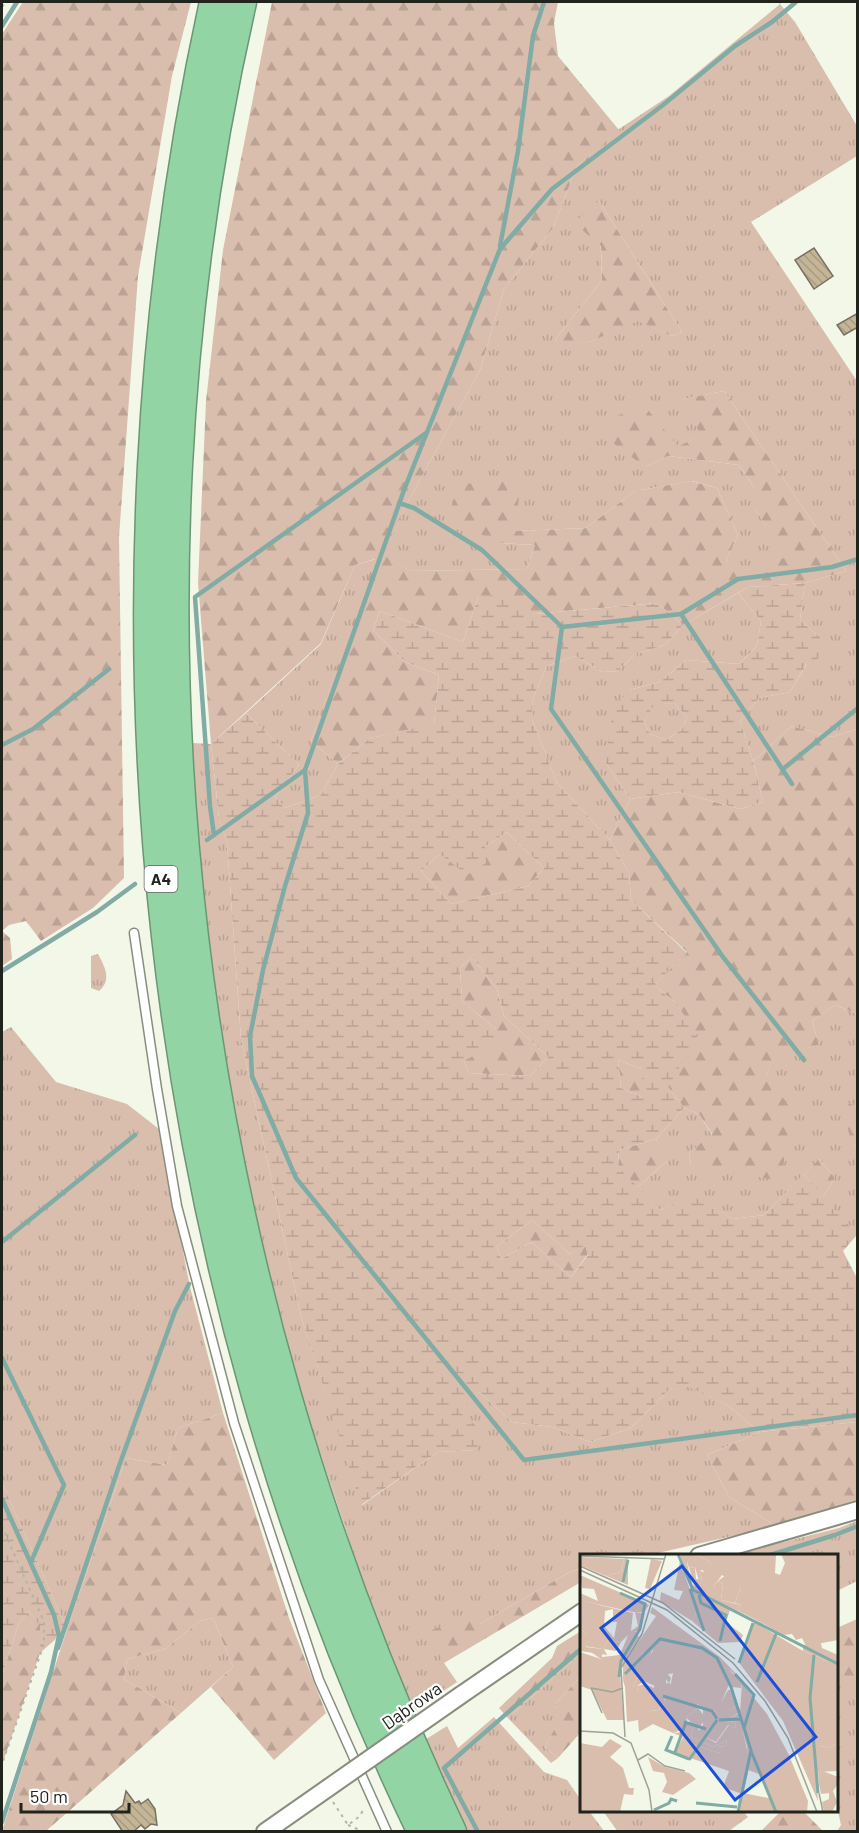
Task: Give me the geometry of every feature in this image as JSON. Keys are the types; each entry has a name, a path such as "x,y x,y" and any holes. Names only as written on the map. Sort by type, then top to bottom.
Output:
{"highway":[{"name":"A4","path":"215,2 188,140 172,249 155,417 151,501 149,657 155,807 164,917 181,1040 202,1163 229,1284 259,1399 294,1511 332,1617 378,1732 423,1832"},
{"name":"A4","path":"241,2 221,97 202,212 179,434 173,651 180,802 189,914 204,1027 227,1161 281,1384 327,1529 356,1610 390,1695 451,1832"}],"street":[{"path":"706,1554 858,1510"},
{"name":"Dąbrowa","path":"265,1832 330,1794 461,1695 580,1613"}],"lane":[{"path":"134,933 177,1206 234,1423 319,1680 387,1832"}],"path":[{"path":"2,8 6,2"},
{"path":"2,1526 44,1622 44,1644 2,1764"},
{"path":"348,1825 364,1811 364,1782"},
{"path":"330,1794 348,1825 364,1832"}],"green space":[{"path":"23,2 191,2 172,76 138,276 119,537 124,878 93,908 41,941 26,921 9,925 2,931 2,34"},
{"path":"272,2 558,2 554,23 558,56 619,130 577,166 553,228 504,289 480,370 402,513 389,558 411,571 527,569 535,545 500,543 447,519 458,486 494,478 520,485 516,531 586,528 635,491 691,481 717,488 738,535 726,560 737,572 784,558 755,508 755,489 739,465 668,456 645,467 609,440 606,421 643,404 678,446 701,436 683,399 724,391 846,571 805,583 748,587 683,625 657,603 534,614 478,597 463,642 380,611 373,630 405,662 439,675 434,725 370,738 338,764 311,741 375,559 355,565 321,643 211,744 198,583 206,401 223,250"},
{"path":"780,4 795,22 857,126 857,156 751,222 857,381 857,729 832,737 792,726 753,761 740,721 759,698 790,692 822,639 800,620 805,583 846,571 724,391 684,399 702,436 678,446 645,467 668,456 739,465 755,489 755,508 785,558 737,573 726,560 738,535 717,488 692,481 635,491 586,528 516,531 500,543 535,545 527,569 411,571 388,558 402,513 480,370 504,289 553,228 577,166 619,129 669,96","holes":["599,201 682,332 672,336 638,320 592,341 561,346 555,340 602,280"]},
{"path":"599,201 682,332 672,336 638,321 592,341 561,347 555,340 602,280 601,246 574,223"},
{"path":"376,559 311,741 338,764 321,795 285,808 275,797 299,765 246,713 321,644 355,565"},
{"path":"805,583 800,620 822,639 824,655 806,665 790,692 759,698 740,721 763,802 740,809 679,792 630,799 605,762 613,710 629,690 660,682 686,660 739,664 757,646 761,621 738,593 748,587","holes":["674,703 687,717 682,729 666,740 650,734 644,721 654,705"]},
{"path":"738,593 761,621 757,646 739,664 686,660 660,682 629,690 605,762 630,799 610,840 557,783 532,719 533,698 547,666 575,656 603,672 618,671 634,655 665,645 683,625"},
{"path":"509,594 534,614 657,603 683,625 665,645 634,655 618,671 603,672 575,656 547,666 533,698 532,719 557,783 610,840 629,873 631,900 687,953 654,985 675,1002 698,1035 668,1087 684,1108 656,1139 619,1150 618,1167 660,1210 693,1196 733,1219 764,1215 804,1174 857,1235 843,1251 857,1278 857,1422 760,1432 727,1405 689,1387 669,1390 631,1428 590,1442 552,1427 512,1422 479,1392 459,1412 476,1426 478,1450 438,1452 361,1505 301,1316 241,1039 227,842 219,818 211,744 246,713 299,765 275,797 285,808 321,795 338,764 370,738 434,724 439,675 405,662 373,630 380,611 463,642 478,597","holes":["507,832 544,868 528,886 451,904 421,871 440,854 467,875 486,863 485,847","472,957 497,989 504,1016 548,1057 530,1076 468,1073 464,1061 497,1043 496,1029 462,1001 460,968","618,1060 642,1069 642,1097 621,1088","532,1220 570,1254 585,1245 588,1255 571,1277 531,1242 501,1259 497,1246"]},
{"path":"674,703 687,717 682,729 666,740 650,734 644,721 654,704"},
{"path":"792,726 832,737 857,729 857,1014 835,1005 812,1021 819,1045 774,1056 766,1076 791,1108 783,1169 770,1179 691,1165 689,1153 712,1134 699,1114 684,1108 668,1087 675,1002 654,985 687,952 631,900 629,873 610,840 630,799 679,792 740,809 763,802 753,761"},
{"path":"192,743 211,744 219,818 227,842 241,1039 301,1316 362,1505 438,1452 477,1450 458,1412 479,1392 512,1422 552,1427 590,1442 631,1428 669,1390 689,1386 727,1405 760,1432 707,1455 729,1497 776,1526 653,1554 622,1554 621,1552 580,1554 580,1568 566,1574 480,1624 444,1663 457,1682 414,1711 387,1654 286,1350 244,1167 219,1027 198,861"},
{"path":"507,832 544,868 528,886 451,904 421,871 440,854 485,847"},
{"path":"2,931 10,938 12,959 2,966"},
{"path":"98,954 106,973 105,982 99,991 91,988 91,956"},
{"path":"472,957 497,989 504,1016 548,1057 530,1076 468,1073 464,1061 496,1029 462,1001 460,968"},
{"path":"835,1005 857,1014 857,1107 849,1103 854,1145 857,1147 857,1236 823,1197 835,1178 819,1159 764,1215 733,1219 693,1197 660,1210 637,1188 667,1161 656,1139 684,1108 699,1114 712,1135 689,1153 691,1165 766,1076 774,1055 819,1045 812,1021"},
{"path":"11,1027 56,1082 127,1104 159,1129 190,1287 223,1413 178,1428 167,1465 126,1458 67,1629 2,1483 2,1032"},
{"path":"618,1060 642,1069 642,1097 621,1088"},
{"path":"849,1103 857,1107 857,1147 854,1145 843,1116"},
{"path":"656,1139 668,1160 637,1188 618,1168 619,1150"},
{"path":"819,1159 835,1178 823,1197 804,1174"},
{"path":"532,1220 570,1254 585,1244 588,1254 571,1277 531,1242 501,1259 497,1246"},
{"path":"223,1413 289,1618 326,1713 274,1760 211,1687 233,1667 213,1618 200,1621 165,1649 127,1659 124,1679 181,1713 46,1831 2,1831 67,1629 126,1458 167,1465 178,1428"},
{"path":"857,1422 857,1500 776,1526 729,1497 707,1455 760,1432"},
{"path":"2,1483 67,1629 40,1653 40,1626 29,1611 18,1625 2,1676"},
{"path":"857,1521 857,1581 838,1590 838,1554 737,1554 839,1528"},
{"path":"580,1568 580,1583 444,1663 427,1632 464,1617 480,1624 566,1574"},
{"path":"29,1611 40,1625 40,1653 2,1765 2,1676 18,1625"},
{"path":"213,1618 233,1667 181,1713 124,1679 127,1659 165,1649 200,1621"},
{"path":"857,1619 857,1701 838,1680 838,1628"},
{"path":"580,1632 580,1655 508,1718 499,1708 552,1658 557,1646"},
{"path":"580,1655 580,1677 556,1703 559,1721 545,1747 558,1758 551,1763 508,1718"},
{"path":"580,1677 580,1733 558,1758 545,1747 558,1722 556,1703"},
{"path":"838,1679 857,1701 857,1831 837,1831 841,1825 838,1811"},
{"path":"494,1717 544,1772 567,1780 580,1799 580,1812 590,1812 604,1831 466,1831 423,1741 447,1726 458,1748"},
{"path":"604,1812 744,1812 748,1817 729,1831 618,1832"},
{"path":"780,1812 804,1812 823,1831 761,1831"}],"building":[{"path":"814,248 833,276 814,289 795,260"},
{"path":"858,313 858,327 844,335 837,325"},
{"path":"126,1791 135,1803 139,1801 141,1804 148,1799 155,1809 157,1825 151,1824 145,1829 141,1825 133,1832 123,1832 111,1814 123,1805"}],"waterway":[{"path":"2,26 17,2"},
{"path":"500,246 518,151 533,36 544,2"},
{"path":"796,2 772,22 735,46 663,105 552,189 500,249 404,490 305,770 308,813 285,886 263,970 250,1036 252,1076 296,1178 524,1460 858,1415"},
{"path":"214,835 195,597 426,433"},
{"path":"399,503 414,508 482,550 562,627"},
{"path":"562,627 681,614 738,579 832,567 858,559"},
{"path":"681,614 792,784"},
{"path":"562,627 551,709 723,957 804,1060"},
{"path":"2,745 33,729 109,669"},
{"path":"783,769 858,708"},
{"path":"207,840 305,770"},
{"path":"2,971 97,912 135,884"},
{"path":"2,1242 135,1135"},
{"path":"58,1648 119,1466 175,1311 189,1284"},
{"path":"2,1358 64,1485 31,1562"},
{"path":"2,1499 54,1615 59,1636 51,1672 2,1822"},
{"path":"773,1554 858,1526"},
{"path":"478,1832 444,1768 580,1650"}]}
